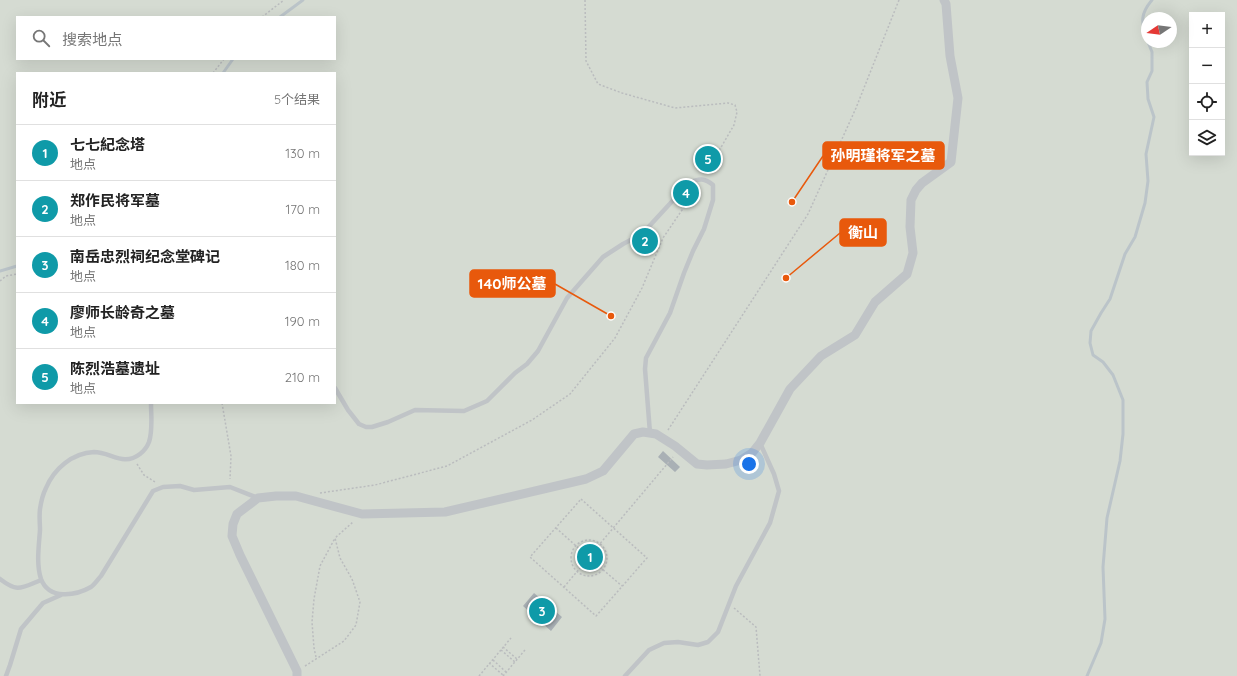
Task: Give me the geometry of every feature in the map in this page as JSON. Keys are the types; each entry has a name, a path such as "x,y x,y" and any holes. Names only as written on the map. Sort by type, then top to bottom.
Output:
{"street":[{"path":"297,673 232,536 233,524 237,514 258,498 296,496 362,514 445,512 586,479 603,471 634,434 643,432 656,434 679,449 697,464 707,466 726,464 741,460 752,453 760,443 790,389 821,356 854,335 875,302 907,274 913,253 910,227 911,200 916,190 922,183 951,162 958,98 950,56 946,4 944,0"}],"lane":[{"path":"336,390 348,410 359,424 372,428 415,410 443,409 464,411 487,401 515,373 527,364 538,351 567,298 603,257 642,234 689,183 697,179 703,179 713,185 713,200 704,229 693,251 670,312 646,358 645,369 650,433"},
{"path":"61,595 48,588 41,580 39,568 40,509 45,490 53,474 67,461 77,456 95,452 127,460 135,459 144,452 151,432 151,404"},
{"path":"625,676 649,650 664,643 678,642 698,646 708,642 718,632 729,603 747,565 770,523 779,491 774,474 760,443"},
{"path":"6,676 21,629 25,623 43,603 61,595 72,594 91,587 101,576 153,491 164,487 180,486 194,490 230,487 258,498"},
{"path":"0,579 16,589 41,580"}],"path":[{"path":"263,16 284,0"},
{"path":"662,438 808,214 856,108 900,0"},
{"path":"214,72 223,60"},
{"path":"0,282 6,276 16,274"},
{"path":"222,404 231,456 230,487"},
{"path":"594,552 679,449"},
{"path":"135,459 144,475 164,487"},
{"path":"581,499 614,528 647,558 596,616 530,557 581,499"},
{"path":"317,658 314,648 312,622 314,599 320,566 335,538 362,514"},
{"path":"556,528 584,553"},
{"path":"297,673 344,641 356,625 360,602 352,579 340,558 335,538"},
{"path":"591,539 601,544 605,548 607,554 607,561 603,570 596,575 589,576 583,575 577,571 571,562 571,556 575,546 580,542 591,539"},
{"path":"589,548 598,556 590,567 580,558 584,553 589,548"},
{"path":"564,587 585,562"},
{"path":"594,562 622,586"},
{"path":"531,614 543,600"},
{"path":"729,603 756,627 760,676"},
{"path":"536,618 548,605"},
{"path":"541,622 553,609"},
{"path":"479,676 511,638"},
{"path":"503,647 518,659"},
{"path":"501,650 515,662"},
{"path":"489,663 503,676 525,650"},
{"path":"492,660 507,672"}],"shaded area":[{"path":"0,0 1237,0 1237,676 0,676"}],"building":[{"path":"663,451 680,467 675,472 658,457"},
{"path":"534,593 562,617 551,631 523,606"}],"waterway":[{"path":"281,16 303,0"},
{"path":"1144,12 1152,0"},
{"path":"1087,676 1101,643 1105,619 1103,567 1107,518 1120,461 1123,434 1123,400 1113,375 1103,362 1093,355 1090,343 1091,331 1110,299 1125,254 1135,237 1145,203 1148,181 1146,154 1154,117 1148,99 1147,82 1152,71 1152,52 1150,48"},
{"path":"224,72 232,60"},
{"path":"0,271 16,266"}],"place":[{"name":"陈烈浩墓遗址","path":"708,159"},
{"name":"廖师长龄奇之墓","path":"686,193"},
{"name":"孙明瑾将军之墓","path":"792,202"},
{"name":"郑作民将军墓","path":"645,241"},
{"name":"衡山","path":"786,278"},
{"name":"140师公墓","path":"611,316"},
{"name":"七七紀念塔","path":"590,557"},
{"name":"南岳忠烈祠纪念堂碑记","path":"542,611"}]}
